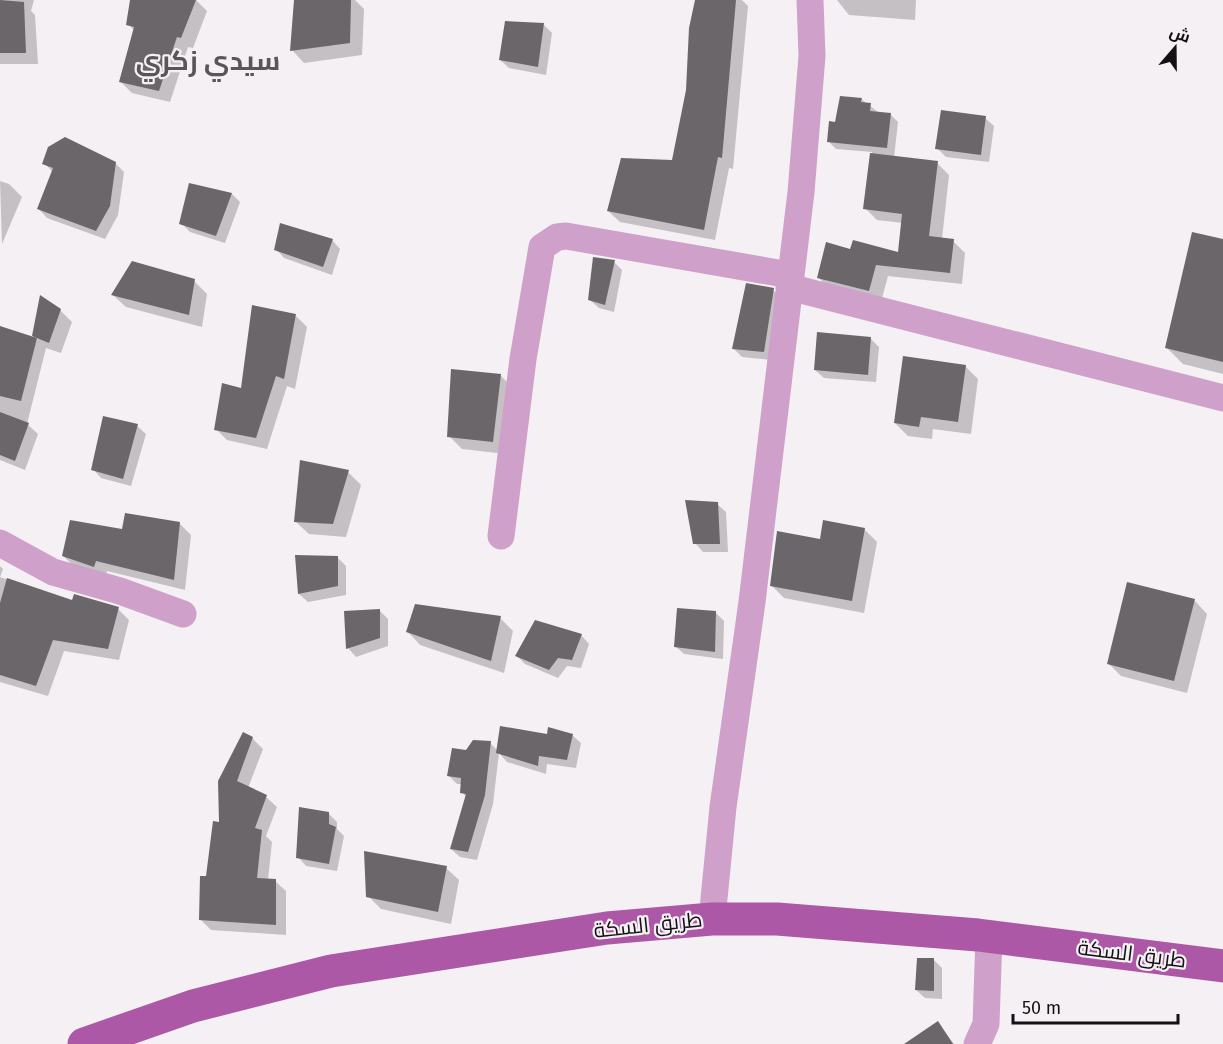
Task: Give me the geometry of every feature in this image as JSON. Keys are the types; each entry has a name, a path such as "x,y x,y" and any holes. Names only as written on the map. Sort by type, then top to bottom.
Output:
{"main road":[{"name":"طريق السكة","path":"84,1044 193,1006 331,971 607,928 712,919 777,919 989,936 1223,966"}],"street":[{"path":"712,919 723,807 753,590 801,192 812,56 810,0"},
{"path":"501,536 523,359 542,247 557,237 566,236 790,281 1223,398"},
{"path":"0,543 53,572 120,591 183,614"},
{"path":"977,1044 986,1024 989,936"}],"building":[{"path":"0,0 24,2 26,53 0,53"},
{"path":"130,0 196,0 181,38 177,37 159,91 119,82 134,27 126,25"},
{"path":"294,0 351,0 350,43 290,51"},
{"path":"695,0 736,0 722,158 718,157 704,230 607,211 621,158 672,160 686,90 689,28"},
{"path":"505,21 544,23 538,67 499,60"},
{"path":"840,96 862,98 861,102 871,103 870,111 891,113 887,148 827,142 829,121 835,122"},
{"path":"941,110 986,116 981,155 935,149"},
{"path":"65,137 116,162 110,206 96,231 37,209 53,168 42,164 48,147"},
{"path":"870,153 938,161 929,236 954,239 950,273 876,265 869,291 817,278 826,242 850,249 853,240 898,252 902,214 863,209"},
{"path":"189,183 232,193 216,236 179,224"},
{"path":"280,223 333,239 323,267 274,250"},
{"path":"1192,232 1223,239 1223,362 1165,348"},
{"path":"593,257 615,260 605,305 588,300"},
{"path":"132,261 195,279 189,315 111,295"},
{"path":"746,283 774,288 764,352 732,349"},
{"path":"40,295 61,309 49,343 32,336"},
{"path":"252,305 296,314 284,379 276,376 256,438 214,430 222,383 241,388"},
{"path":"0,326 37,338 21,401 0,396"},
{"path":"817,332 871,337 868,375 814,370"},
{"path":"903,356 966,365 958,422 921,417 919,427 894,423"},
{"path":"451,369 501,374 493,442 447,437"},
{"path":"0,412 29,423 15,461 0,455"},
{"path":"103,416 138,424 123,479 91,470"},
{"path":"300,460 349,470 333,524 294,522"},
{"path":"685,500 718,502 720,544 693,544"},
{"path":"125,513 180,522 174,580 96,561 94,567 62,556 70,520 122,529"},
{"path":"823,520 865,528 852,601 770,586 777,531 820,539"},
{"path":"295,555 338,556 338,586 298,594"},
{"path":"7,578 72,600 74,594 119,607 108,649 53,640 36,686 0,675 0,603"},
{"path":"1127,582 1195,599 1174,681 1107,664"},
{"path":"415,604 501,616 491,661 406,632"},
{"path":"677,608 716,611 715,652 674,647"},
{"path":"380,609 380,638 346,649 344,611"},
{"path":"535,620 582,634 572,660 558,658 549,670 515,656"},
{"path":"500,726 547,734 548,727 573,734 567,760 539,756 538,766 496,753"},
{"path":"243,732 253,737 237,781 267,795 255,828 262,830 257,878 276,879 276,925 199,920 200,876 206,876 213,821 219,822 218,781"},
{"path":"473,740 491,741 485,795 468,852 450,849 466,794 460,793 461,778 447,776 452,748 466,750"},
{"path":"299,807 329,812 329,824 336,827 329,864 296,858"},
{"path":"364,851 447,866 438,912 366,897"},
{"path":"917,958 934,958 934,991 915,990"},
{"path":"938,1021 953,1044 904,1044"}],"district":[{"name":"سيدي زكري","path":"208,61"}]}
